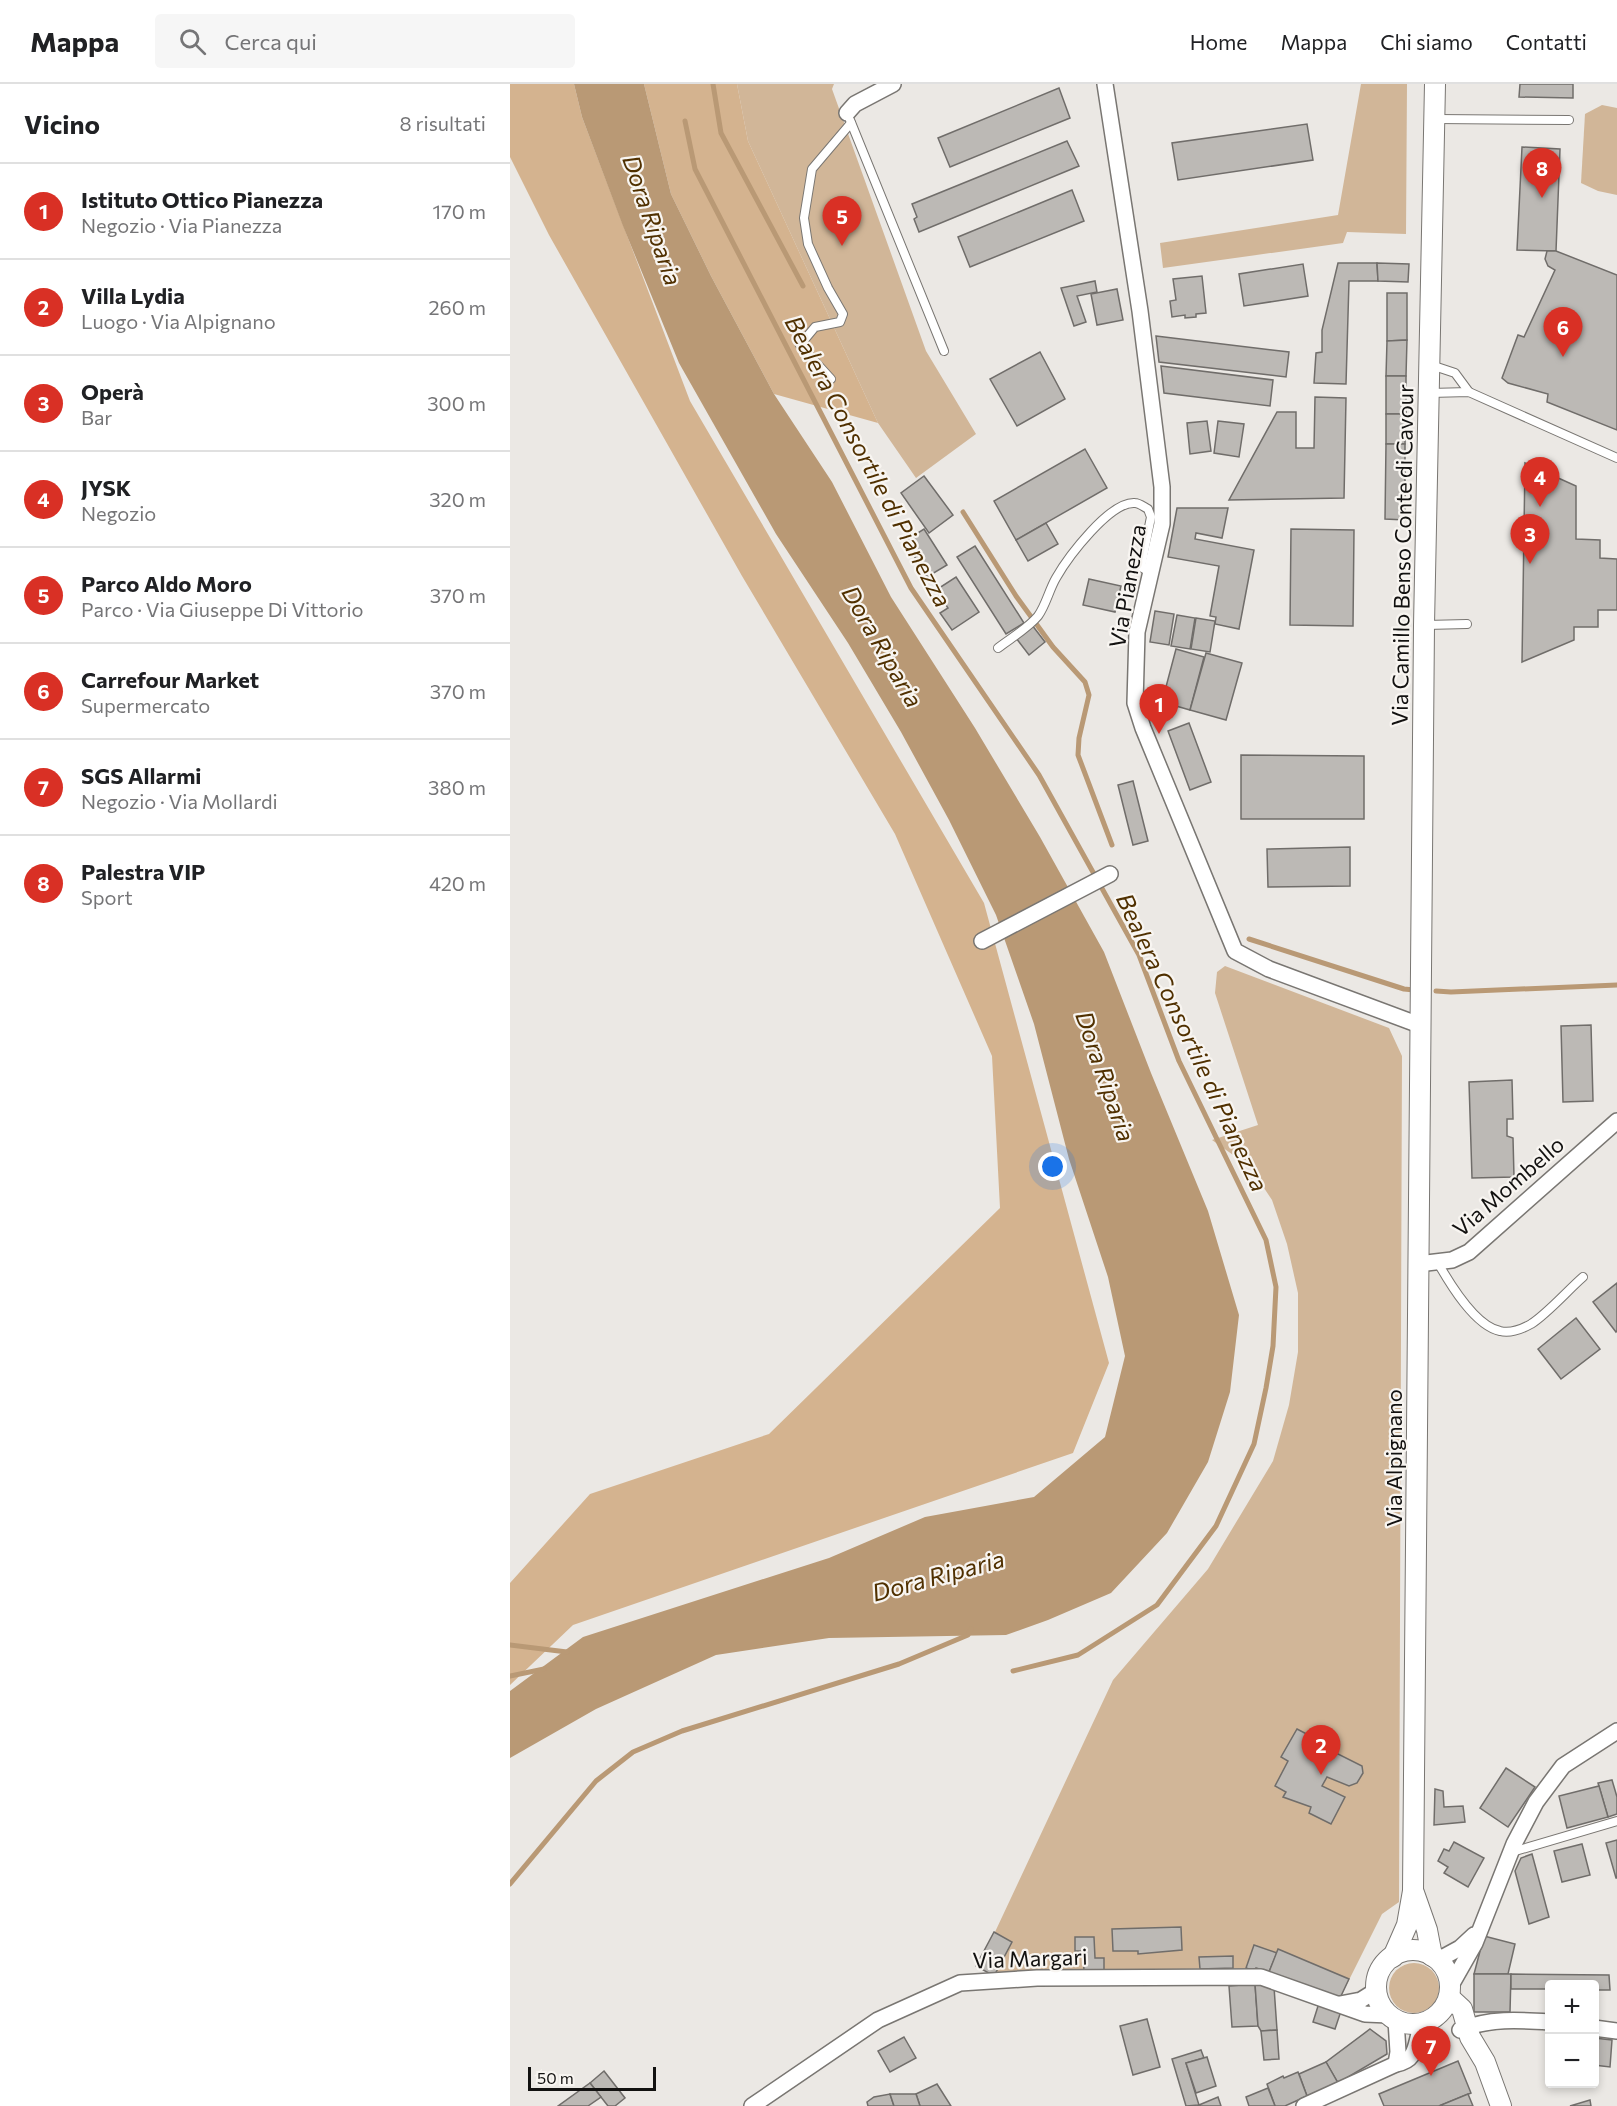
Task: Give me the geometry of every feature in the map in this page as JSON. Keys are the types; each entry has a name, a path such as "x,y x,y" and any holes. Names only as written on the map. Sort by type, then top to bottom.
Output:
{"street":[{"path":"849,118 855,104 893,84"},
{"name":"Via Pianezza","path":"1105,84 1140,311 1162,487 1162,524 1137,632 1135,703 1143,728 1235,951 1269,969 1422,1026"},
{"name":"Via Camillo Benso Conte di Cavour","path":"1422,1026 1424,626 1435,84"},
{"path":"982,941 1110,874"},
{"name":"Via Alpignano","path":"1393,1957 1407,1925 1413,1891 1428,1264 1422,1026"},
{"name":"Via Mombello","path":"1428,1264 1452,1260 1469,1252 1617,1121"},
{"path":"1304,2106 1411,2058 1417,2035 1427,2021 1445,2005 1449,1992 1475,1943 1511,1853 1536,1802 1563,1766 1617,1731"},
{"name":"Via Alpignano","path":"1413,1891 1435,1958"},
{"path":"1435,1958 1460,1948 1481,1926"},
{"path":"1396,2064 1398,2052 1393,2017 1378,1999 1380,1971 1393,1957 1416,1950 1435,1958 1447,1972 1449,1992 1461,2009 1466,2031 1485,2062 1501,2106"},
{"name":"Via Margari","path":"752,2106 878,2020 960,1983 1036,1978 1261,1977 1365,2014 1393,2017"},
{"path":"1340,2004 1361,2000 1377,1990"},
{"path":"1393,2017 1414,2024 1427,2021 1446,2023 1466,2031 1489,2022 1514,2019 1545,2022"},
{"path":"1599,2029 1617,2031"}],"lane":[{"path":"849,118 944,351"},
{"path":"831,379 800,345 815,327 840,322 843,314 808,244 804,218 812,169 849,118"},
{"path":"1434,119 1569,120"},
{"path":"1429,365 1455,373 1469,392"},
{"path":"1428,393 1469,392 1617,458"},
{"path":"998,648 1029,625 1039,614 1056,577 1083,541 1106,518 1124,505 1137,502 1148,508 1151,517 1141,567 1151,573"},
{"path":"1424,626 1467,624"},
{"path":"1428,1264 1482,1321 1498,1331 1512,1332 1532,1323 1583,1277"},
{"path":"1511,1853 1617,1821"}],"shaded area":[{"path":"510,84 574,84 582,117 690,401 984,903 1109,1363 1073,1453 573,1625 510,1685 510,1583 590,1494 769,1434 1000,1208 992,1056 895,834 742,576 549,235 510,157"},
{"path":"644,84 737,84 748,141 878,423 774,394 711,276 671,194"},
{"path":"737,84 834,84 832,89 926,351 976,434 916,478 878,423 748,141"},
{"path":"1361,84 1407,84 1406,234 1347,232 1343,243 1163,268 1160,243 1338,215"},
{"path":"1602,105 1617,108 1617,195 1598,191 1581,183 1585,114"},
{"path":"1225,966 1389,1028 1402,1056 1399,1902 1382,1914 1340,1998 1256,1968 1255,1971 1246,1968 996,1972 994,1976 976,1966 995,1932 1113,1680 1208,1569 1273,1461 1289,1405 1298,1352 1298,1293 1287,1244 1272,1200 1250,1167 1212,1140 1258,1125 1215,993 1217,972"},
{"path":"1414,1963 1432,1970 1439,1988 1432,2006 1414,2013 1396,2006 1389,1988 1396,1970"}],"water":[{"name":"Dora Riparia","path":"574,84 644,84 671,194 711,276 774,394 832,482 891,597 975,728 1040,837 1104,952 1208,1211 1239,1315 1230,1392 1208,1462 1167,1533 1111,1593 1006,1635 829,1638 716,1655 596,1709 510,1758 510,1691 583,1637 829,1558 925,1517 1034,1497 1105,1437 1125,1356 1108,1277 1069,1159 1034,1024 996,915 949,820 901,732 848,643 776,534 679,363 623,226 582,117"}],"building":[{"path":"1520,84 1573,84 1573,98 1519,97"},
{"path":"1059,88 1070,118 950,167 938,138"},
{"path":"1307,124 1313,160 1178,180 1172,143"},
{"path":"1067,141 1079,166 919,232 912,204"},
{"path":"1522,147 1560,149 1556,251 1517,250"},
{"path":"1072,190 1084,221 970,267 958,237"},
{"path":"1547,251 1556,251 1617,275 1617,430 1547,402 1548,394 1508,383 1502,378 1518,335 1524,337 1555,270 1548,266 1545,259"},
{"path":"1338,263 1377,263 1378,281 1349,281 1346,384 1314,383 1316,353 1322,352 1322,330"},
{"path":"1377,263 1409,264 1408,282 1378,281"},
{"path":"1303,264 1308,296 1244,306 1239,274"},
{"path":"1202,276 1206,313 1196,314 1196,317 1185,318 1185,315 1172,317 1170,301 1176,300 1173,279"},
{"path":"1095,281 1097,292 1077,296 1086,322 1074,326 1061,288"},
{"path":"1117,289 1123,320 1097,325 1091,294"},
{"path":"1387,293 1407,293 1407,340 1387,341"},
{"path":"1156,336 1289,352 1286,377 1159,362"},
{"path":"1407,340 1406,376 1386,376 1387,341"},
{"path":"1040,352 1065,399 1017,426 990,379"},
{"path":"1161,366 1273,380 1270,406 1164,393"},
{"path":"1386,376 1406,376 1406,414 1386,414"},
{"path":"1315,397 1346,398 1344,498 1229,500 1277,412 1296,412 1296,448 1314,448"},
{"path":"1386,414 1406,414 1405,444 1386,444"},
{"path":"1207,421 1211,451 1190,454 1187,423"},
{"path":"1218,421 1244,424 1239,457 1214,453"},
{"path":"1386,444 1405,444 1405,520 1385,519"},
{"path":"1085,449 1107,488 1016,540 994,501"},
{"path":"1525,463 1576,486 1576,539 1600,540 1600,558 1617,559 1617,610 1598,610 1598,627 1574,627 1574,640 1522,662"},
{"path":"924,476 953,515 929,533 901,493"},
{"path":"1177,508 1228,508 1222,538 1196,533 1195,539 1254,550 1239,629 1215,624 1216,617 1210,616 1219,566 1168,557"},
{"path":"1046,523 1058,544 1028,561 1016,540"},
{"path":"924,529 947,565 927,577 905,541"},
{"path":"1291,529 1354,530 1353,626 1290,625"},
{"path":"975,546 1024,623 1006,634 957,557"},
{"path":"956,577 979,612 952,630 940,613 948,608 936,590"},
{"path":"1089,579 1121,586 1115,612 1083,605"},
{"path":"1155,611 1174,614 1169,645 1150,642"},
{"path":"1177,615 1195,618 1190,649 1171,646"},
{"path":"1196,618 1215,621 1210,652 1191,649"},
{"path":"1032,625 1045,642 1029,655 1016,638"},
{"path":"1176,649 1204,657 1190,710 1162,702"},
{"path":"1206,653 1242,663 1226,720 1190,710"},
{"path":"1189,723 1211,782 1190,790 1168,731"},
{"path":"1241,755 1364,756 1364,819 1241,819"},
{"path":"1133,781 1148,841 1133,845 1118,785"},
{"path":"1350,847 1350,886 1268,887 1267,849"},
{"path":"1591,1025 1593,1101 1563,1102 1561,1026"},
{"path":"1512,1080 1513,1119 1507,1119 1507,1136 1513,1138 1514,1177 1472,1178 1469,1082"},
{"path":"1617,1283 1617,1331 1616,1332 1593,1302"},
{"path":"1576,1318 1600,1349 1561,1379 1538,1349"},
{"path":"1297,1729 1322,1742 1320,1745 1362,1766 1363,1773 1357,1783 1349,1786 1327,1777 1322,1786 1345,1797 1331,1824 1309,1813 1311,1807 1283,1797 1286,1792 1275,1786 1288,1761 1281,1757"},
{"path":"1506,1768 1535,1787 1508,1827 1480,1808"},
{"path":"1612,1780 1617,1797 1617,1814 1608,1817 1598,1783"},
{"path":"1599,1786 1608,1817 1567,1828 1559,1796"},
{"path":"1435,1789 1443,1791 1444,1807 1463,1806 1465,1822 1434,1825"},
{"path":"1617,1840 1617,1878 1616,1878 1606,1843"},
{"path":"1454,1842 1484,1858 1468,1887 1444,1873 1448,1867 1438,1861 1444,1849 1449,1851"},
{"path":"1582,1844 1590,1875 1562,1882 1554,1851"},
{"path":"1532,1854 1549,1917 1529,1924 1515,1871 1521,1858"},
{"path":"1181,1927 1182,1950 1138,1954 1138,1951 1113,1951 1112,1929"},
{"path":"994,1932 1012,1942 994,1976 976,1966"},
{"path":"1484,1936 1515,1944 1508,1974 1474,1974"},
{"path":"1075,1937 1094,1937 1095,1958 1104,1958 1104,1970 1084,1971 1083,1951 1075,1951"},
{"path":"1254,1945 1277,1953 1269,1972 1246,1968"},
{"path":"1278,1949 1349,1979 1340,1998 1269,1972"},
{"path":"1233,1956 1233,1968 1200,1969 1199,1957"},
{"path":"1474,1974 1511,1974 1510,2012 1474,2012"},
{"path":"1511,1974 1609,1975 1610,1990 1599,1990 1599,1980 1545,1980 1545,1989 1511,1989"},
{"path":"1255,1984 1258,2026 1232,2027 1229,1986"},
{"path":"1255,1984 1274,1987 1277,2030 1261,2031 1258,2026"},
{"path":"1319,2003 1341,2011 1335,2029 1313,2022"},
{"path":"1147,2019 1160,2067 1133,2075 1120,2026"},
{"path":"1370,2029 1386,2041 1387,2054 1338,2083 1326,2062"},
{"path":"1277,2030 1279,2059 1264,2060 1261,2031"},
{"path":"904,2037 916,2058 890,2072 878,2051"},
{"path":"1599,2039 1612,2040 1610,2067 1599,2066"},
{"path":"1201,2050 1204,2058 1186,2063 1199,2105 1186,2106 1172,2059"},
{"path":"1207,2057 1216,2086 1196,2093 1186,2063"},
{"path":"1458,2061 1471,2093 1439,2106 1384,2106 1379,2094"},
{"path":"1326,2062 1338,2083 1307,2096 1299,2074"},
{"path":"604,2071 625,2098 615,2106 608,2106 590,2083"},
{"path":"1298,2072 1307,2096 1285,2106 1275,2106 1267,2084"},
{"path":"590,2083 601,2097 588,2106 558,2106"},
{"path":"937,2084 951,2106 920,2106 916,2094"},
{"path":"1268,2088 1275,2106 1249,2106 1246,2097"},
{"path":"890,2094 894,2106 868,2106 867,2102 874,2097"},
{"path":"890,2094 916,2094 920,2106 894,2106"},
{"path":"1468,2094 1473,2106 1439,2106"},
{"path":"1218,2097 1221,2106 1197,2106 1199,2105"},
{"path":"1590,2100 1591,2106 1570,2106"}],"waterway":[{"path":"713,84 721,133 803,286"},
{"name":"Bealera Consortile di Pianezza","path":"685,121 695,169 911,588 1039,775 1139,955 1179,1061 1266,1240 1276,1287 1273,1346 1254,1444 1216,1526 1157,1605 1078,1655 1013,1671"},
{"path":"963,512 1016,596 1053,647 1085,682 1089,695 1079,738 1078,755 1112,845"},
{"path":"1249,939 1404,989 1414,990"},
{"path":"1436,991 1617,985"},
{"path":"510,1884 596,1781 633,1752 682,1731 899,1664 968,1635 971,1629"},
{"path":"510,1645 567,1652"},
{"path":"510,1676 544,1669"}],"place":[{"name":"Palestra VIP","path":"1542,198"},
{"name":"Parco Aldo Moro","path":"842,246"},
{"name":"Carrefour Market","path":"1563,357"},
{"name":"JYSK","path":"1540,507"},
{"name":"Operà","path":"1530,564"},
{"name":"Istituto Ottico Pianezza","path":"1159,734"},
{"name":"Villa Lydia","path":"1321,1775"},
{"name":"SGS Allarmi","path":"1431,2076"}]}
